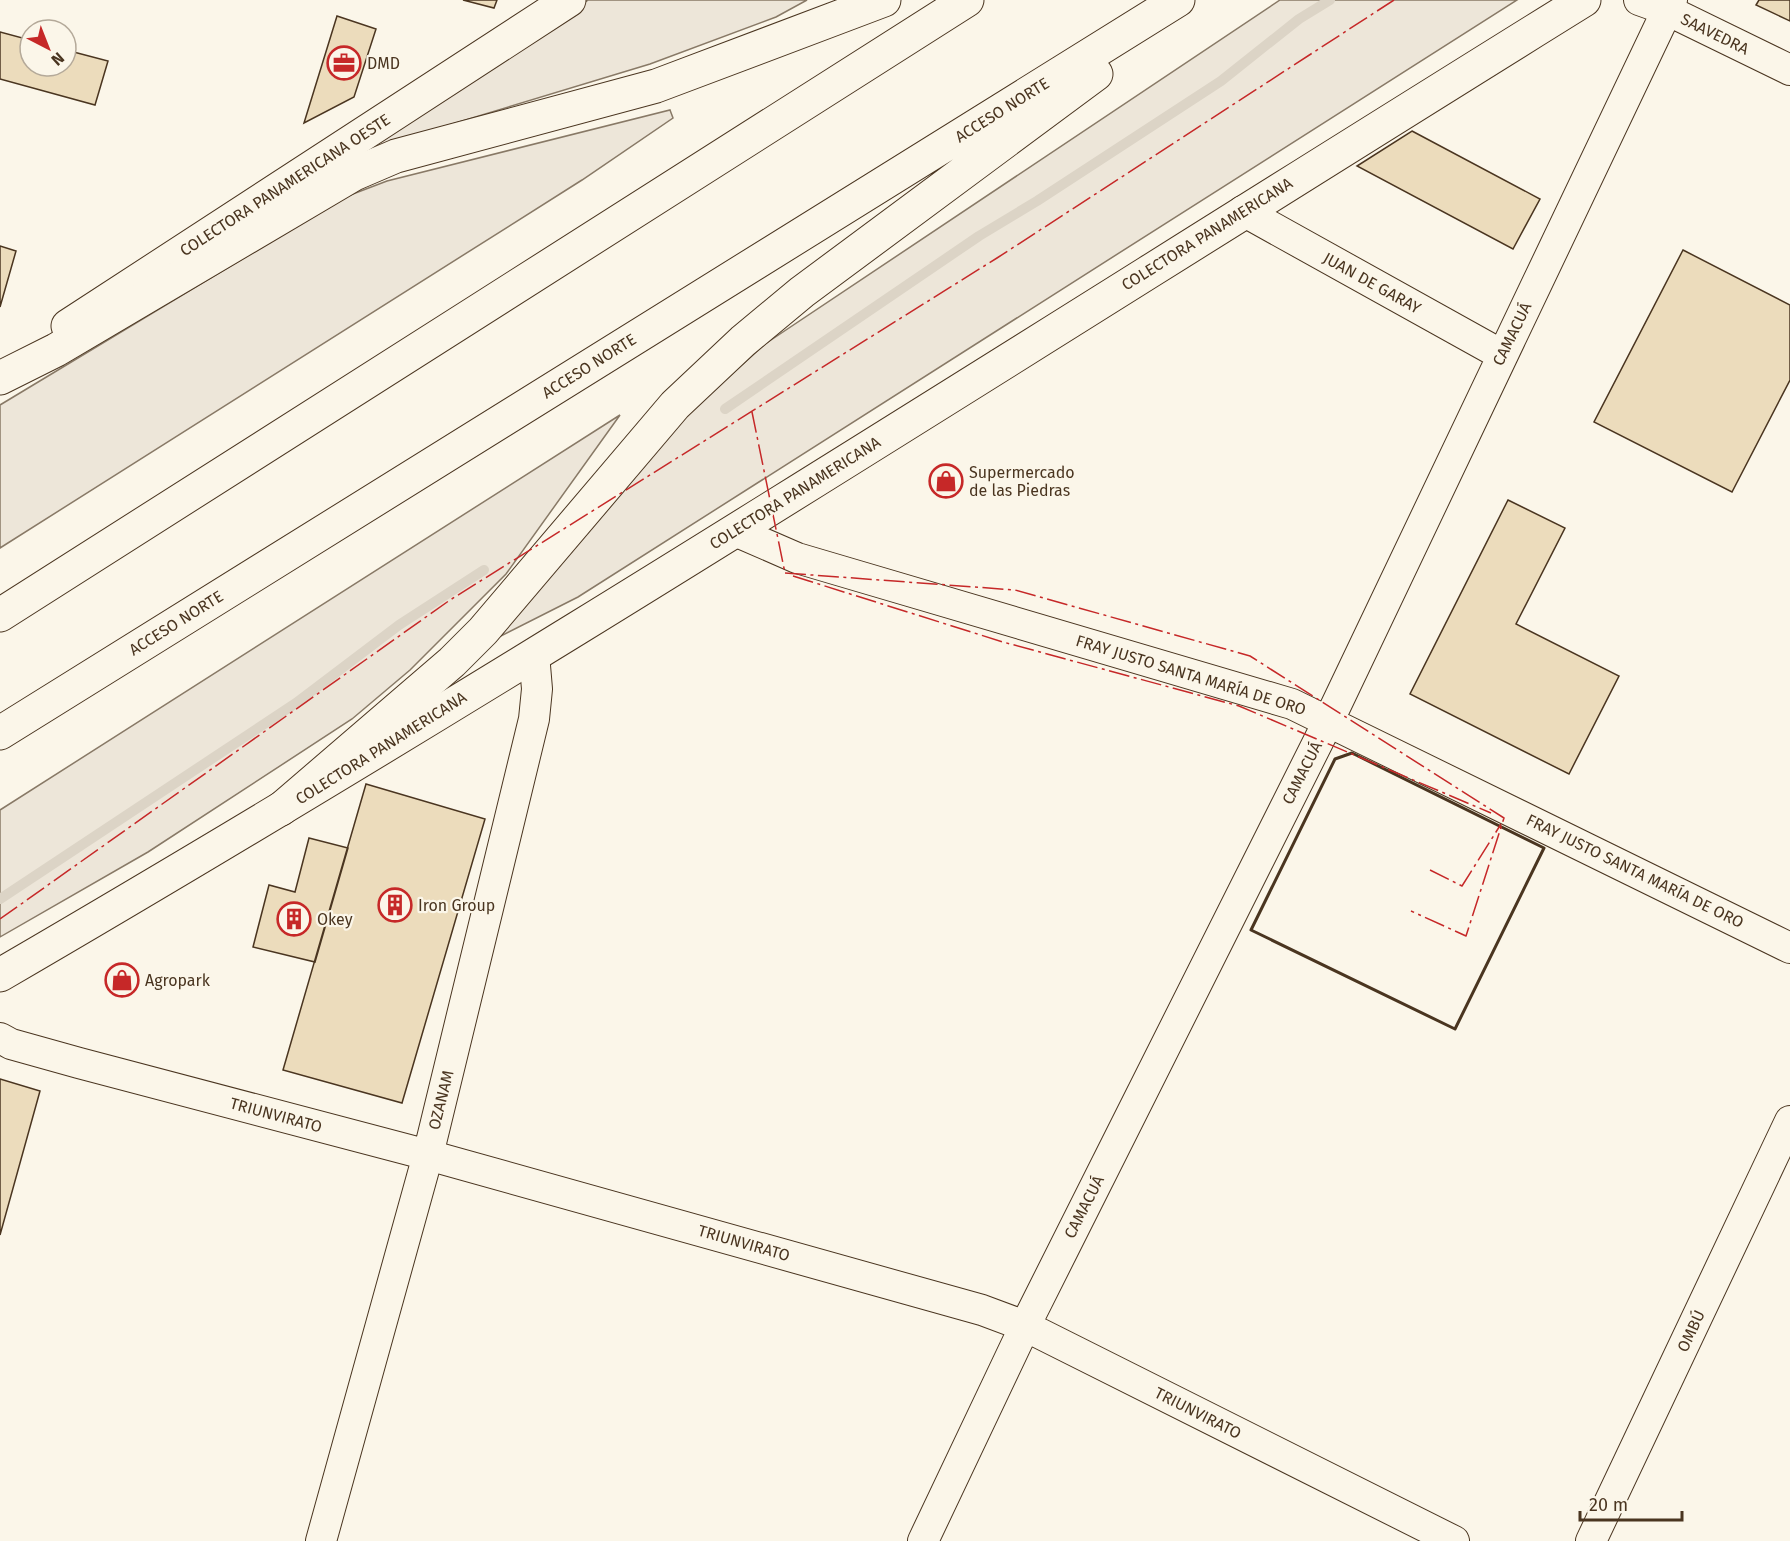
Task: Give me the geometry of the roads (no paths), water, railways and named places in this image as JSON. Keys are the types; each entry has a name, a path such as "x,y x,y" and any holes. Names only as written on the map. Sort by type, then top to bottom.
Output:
{"main road":[{"name":"COLECTORA PANAMERICANA OESTE","path":"0,370 569,0"},
{"path":"0,378 56,350 354,174 396,156 656,86 884,0"},
{"path":"0,615 967,0"},
{"name":"ACCESO NORTE","path":"0,733 1178,0"},
{"path":"281,809 452,662 483,631 675,405 742,341 802,292 1195,0"},
{"name":"COLECTORA PANAMERICANA","path":"0,975 281,809 735,531 1243,211 1584,0"}],"street":[{"name":"SAAVEDRA","path":"1638,0 1670,5 1790,70"},
{"name":"CAMACUÁ","path":"923,1541 1024,1326 1329,720 1670,5"},
{"name":"JUAN DE GARAY","path":"1243,211 1502,355"},
{"name":"FRAY JUSTO SANTA MARÍA DE ORO","path":"735,531 797,558 1292,704 1329,720 1790,948"},
{"name":"OZANAM","path":"321,1541 428,1155 534,719 537,688 534,654"},
{"name":"TRIUNVIRATO","path":"0,1038 11,1044 79,1063 428,1155 982,1310 1024,1326 1454,1541"},
{"name":"OMBÚ","path":"1591,1541 1790,1121"}],"waterway":[{"path":"725,409 979,236 1037,201 1221,81 1299,19 1330,0"},
{"path":"0,899 296,703 399,625 484,570"}],"place":[{"name":"DMD","path":"344,63"},
{"name":"Supermercado de las Piedras","path":"946,481"},
{"name":"Iron Group","path":"395,905"},
{"name":"Okey","path":"294,919"},
{"name":"Agropark","path":"122,980"}]}
